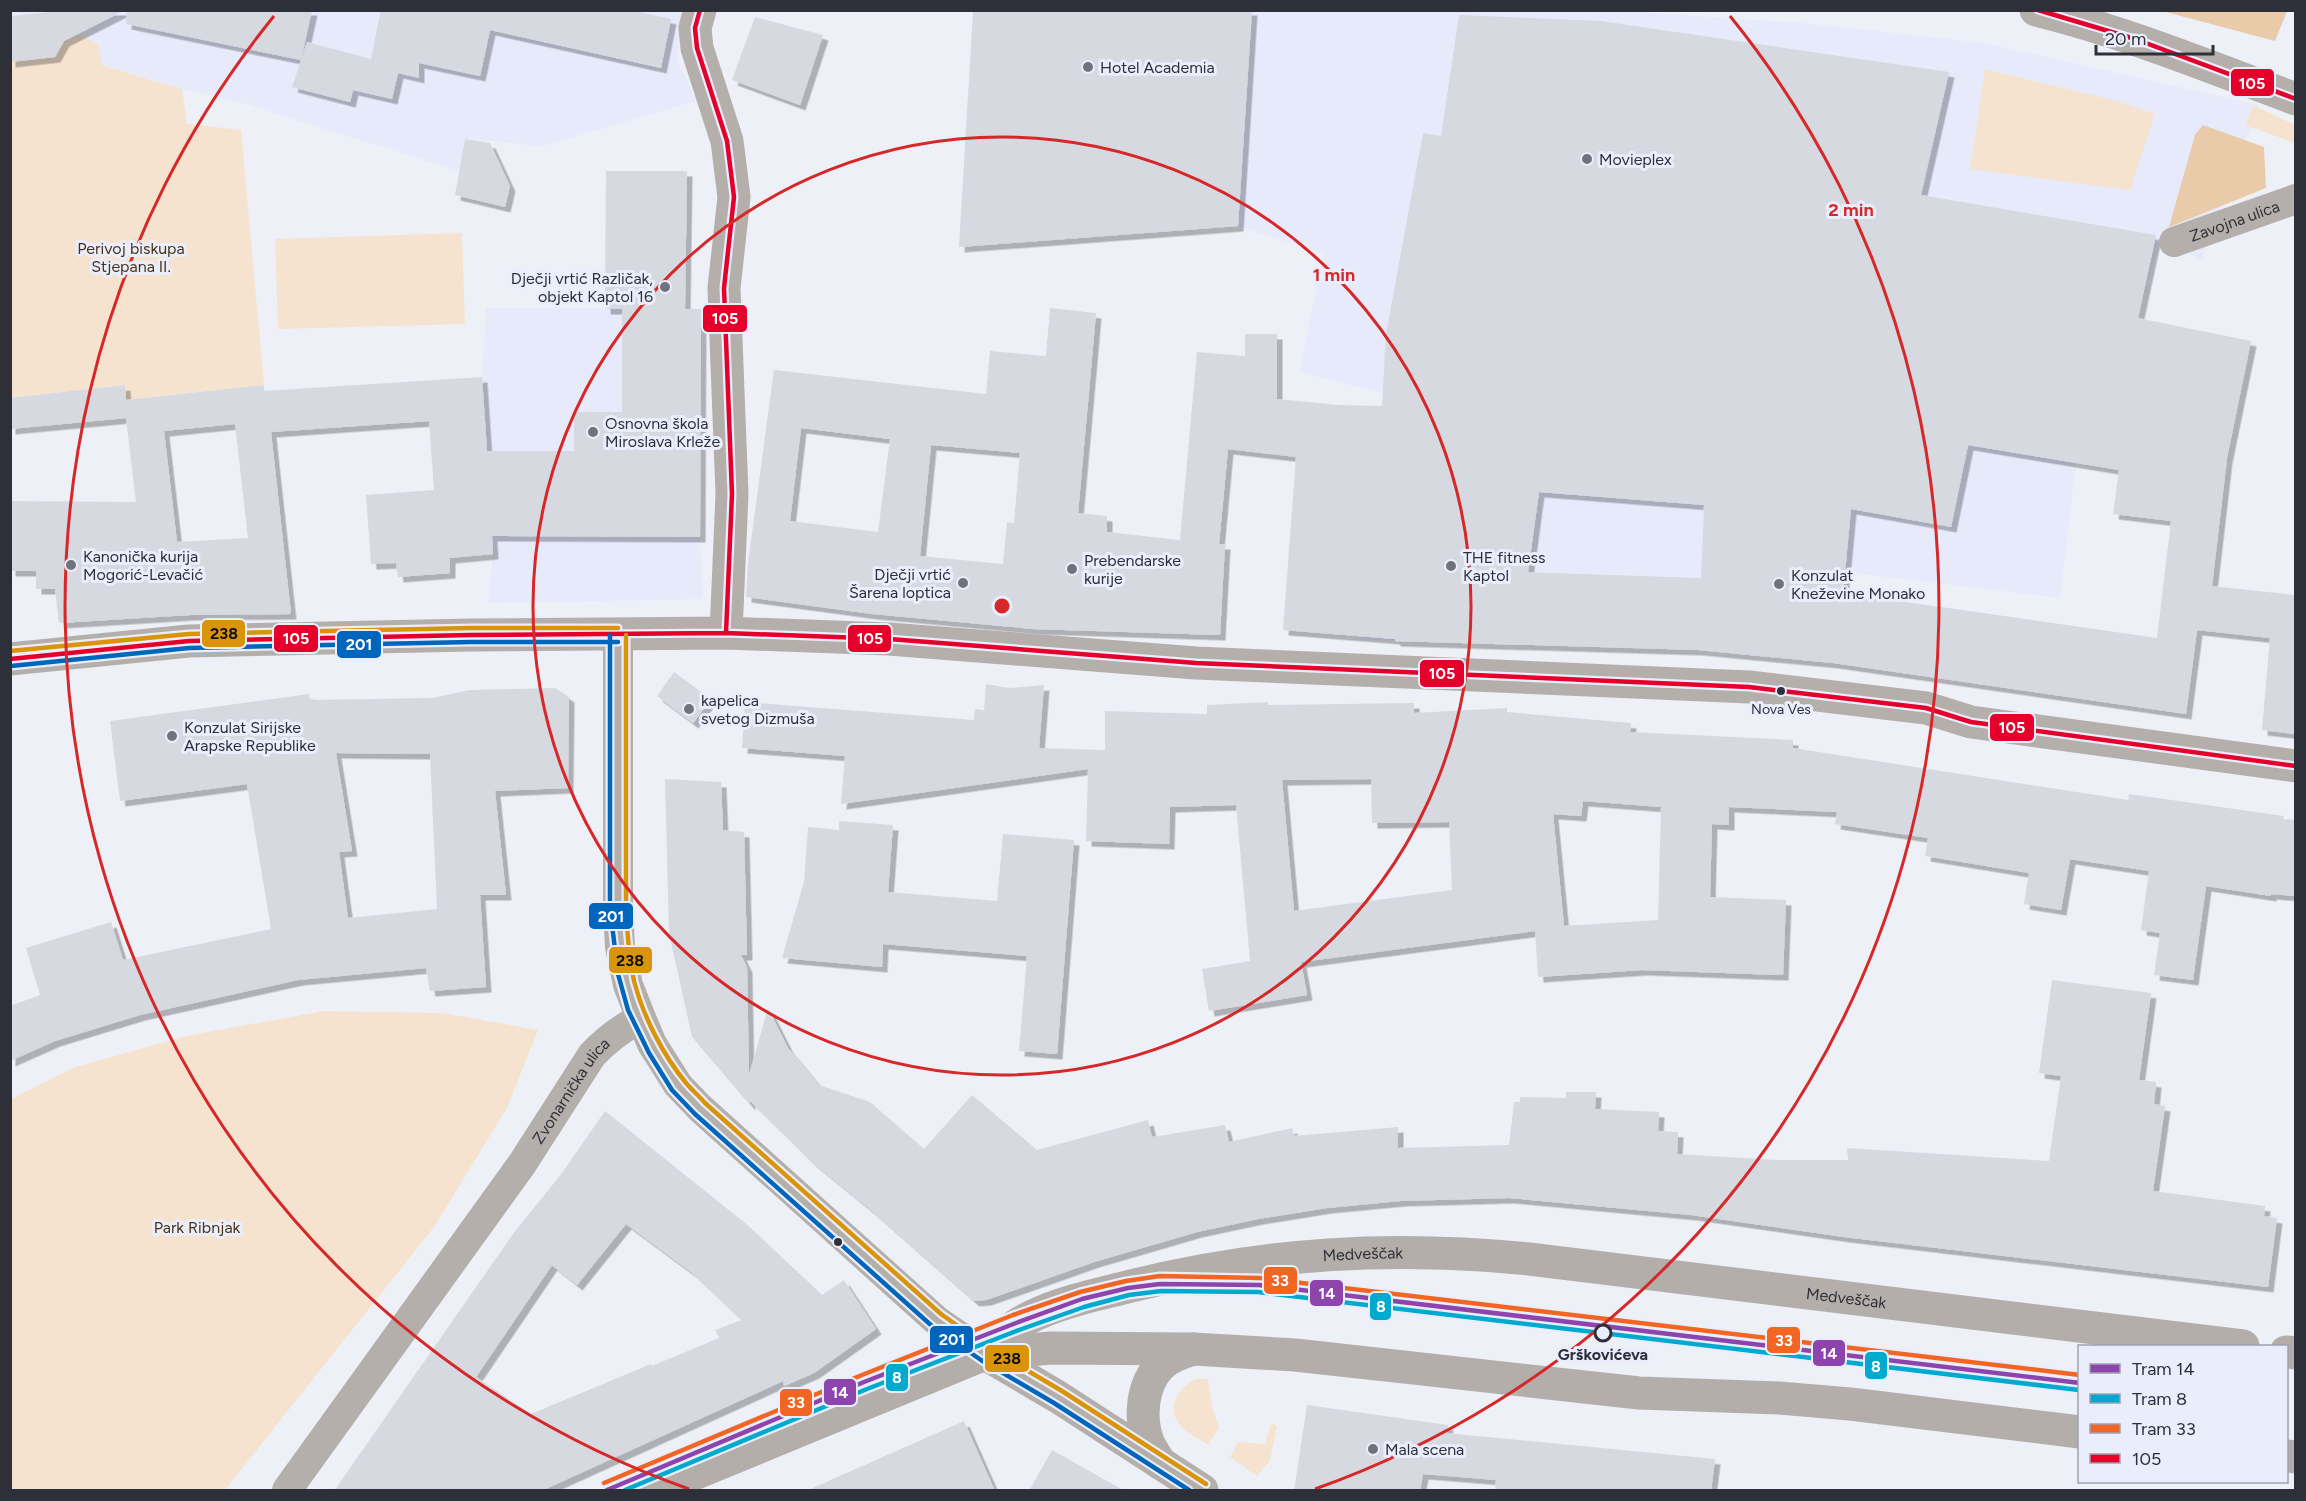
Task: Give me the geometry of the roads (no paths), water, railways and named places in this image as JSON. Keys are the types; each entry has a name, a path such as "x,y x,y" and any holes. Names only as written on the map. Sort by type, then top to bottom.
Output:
{"main road":[{"name":"Medveščak","path":"985,1354 1002,1336 1032,1316 1096,1295 1179,1274 1272,1259 1352,1253 1420,1252 1466,1253 1529,1259 2227,1345"},
{"path":"655,1491 985,1354 1051,1348 1193,1349 1295,1355 1639,1393 1779,1398 1850,1404 2078,1432"},
{"path":"1160,1463 1148,1443 1143,1408 1145,1393 1160,1366 1174,1356 1193,1349"}],"street":[{"path":"700,10 695,28 697,48 727,141 734,196 724,288 732,494 726,633"},
{"path":"2036,10 2070,18 2198,62 2295,99"},
{"name":"Zavojna ulica","path":"2174,242 2295,199"},
{"path":"10,659 189,641 726,633 889,639 1196,663 1749,687 1897,703 1926,708 1971,722 2295,766"},
{"path":"618,635 620,947 628,984 641,1018 652,1044 678,1085 700,1108 936,1320 985,1354 1058,1397 1202,1491"},
{"name":"Zvonarnička ulica","path":"287,1491 522,1164 592,1055 607,1039 641,1018"}],"tram line":[{"name":"33","path":"604,1483 862,1375 1013,1315 1080,1292 1160,1276 1260,1278 2078,1375"},
{"name":"14","path":"607,1490 864,1382 1016,1323 1082,1299 1128,1288 1160,1284 1259,1285 2078,1383"},
{"name":"8","path":"625,1490 867,1389 1019,1330 1084,1307 1129,1295 1161,1291 1258,1292 2078,1390"}],"place":[{"name":"Hotel Academia","path":"1088,67"},
{"name":"Movieplex","path":"1587,159"},
{"name":"Dječji vrtić Različak, objekt Kaptol 16","path":"665,287"},
{"name":"Osnovna škola Miroslava Krleže","path":"593,432"},
{"name":"Kanonička kurija Mogorić-Levačić","path":"71,565"},
{"name":"THE fitness Kaptol","path":"1451,566"},
{"name":"Prebendarske kurije","path":"1072,569"},
{"name":"Dječji vrtić Šarena loptica","path":"963,583"},
{"name":"Konzulat Kneževine Monako","path":"1779,584"},
{"name":"Nova Ves","path":"1781,691"},
{"name":"kapelica svetog Dizmuša","path":"689,709"},
{"name":"Konzulat Sirijske Arapske Republike","path":"172,736"},
{"name":"Grškovićeva","path":"1603,1333"},
{"name":"Mala scena","path":"1373,1449"}],"park label":[{"name":"Perivoj biskupa Stjepana II.","path":"131,257"},
{"name":"Park Ribnjak","path":"197,1227"}]}
